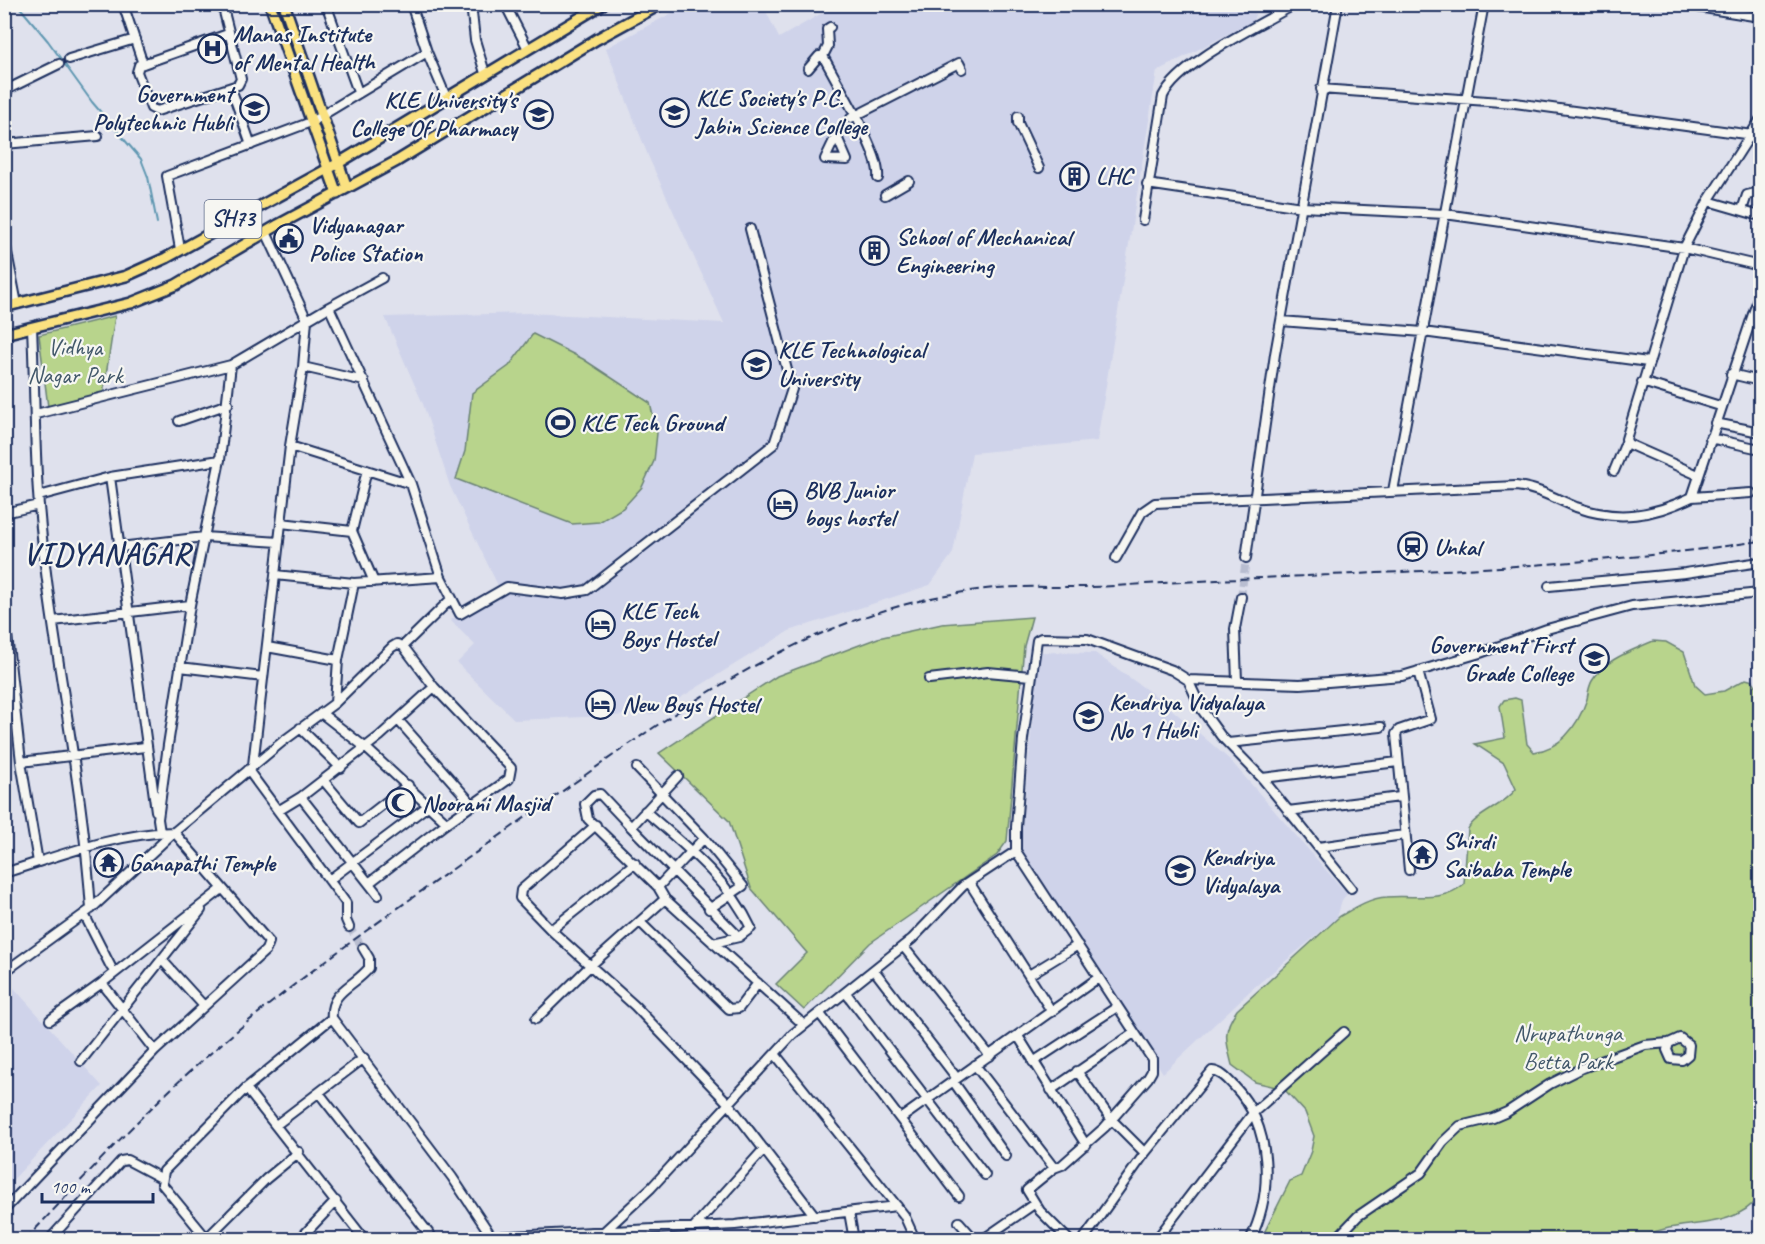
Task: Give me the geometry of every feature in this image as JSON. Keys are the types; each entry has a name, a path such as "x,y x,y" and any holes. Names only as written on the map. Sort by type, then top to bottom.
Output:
{"main road":[{"path":"270,4 337,194"},
{"path":"284,4 347,188"},
{"name":"SH73","path":"4,307 126,276 180,249 337,164 603,4"},
{"name":"SH73","path":"4,334 107,310 155,294 337,194 661,4"}],"street":[{"path":"123,4 143,64"},
{"path":"222,4 241,79 238,85 161,110 153,110 137,72 139,65 228,34"},
{"path":"326,4 358,92"},
{"path":"411,4 427,52 447,97"},
{"path":"471,4 475,40 485,73"},
{"path":"505,4 528,49"},
{"path":"1143,220 1163,96 1169,84 1185,70 1295,4"},
{"path":"1246,558 1281,321 1338,4"},
{"path":"1394,491 1484,4"},
{"path":"1679,4 1761,17"},
{"path":"808,69 819,56 823,56 828,46 826,29 830,27"},
{"path":"69,59 135,39"},
{"path":"180,249 167,176 311,122 427,52"},
{"path":"823,56 878,162 878,178"},
{"path":"855,116 959,63 962,69"},
{"path":"4,91 59,64"},
{"path":"231,88 251,145"},
{"path":"1321,89 1515,103 1757,135"},
{"path":"1018,116 1018,123 1039,168"},
{"path":"1614,471 1626,442 1642,382 1684,248 1708,201 1757,135 1761,120"},
{"path":"4,144 98,136"},
{"path":"885,195 909,182"},
{"path":"1147,184 1302,207 1445,214 1684,248 1761,266"},
{"path":"1742,210 1747,195 1761,192"},
{"path":"1708,201 1761,216"},
{"path":"329,307 411,484 441,578 460,614 507,587 563,594 587,590 774,444 792,389 750,229"},
{"path":"266,232 307,320 303,368 290,446 251,767 278,811 346,903 346,920 350,927"},
{"path":"4,237 6,258 17,304"},
{"path":"36,414 231,365 382,278"},
{"path":"1692,497 1720,406 1760,295"},
{"path":"1281,321 1423,332 1648,362"},
{"path":"32,328 39,506 53,621 87,848 91,909"},
{"path":"158,819 190,605 220,460 231,365"},
{"path":"303,368 364,381"},
{"path":"1731,374 1761,381"},
{"path":"1642,382 1720,406"},
{"path":"179,421 228,404"},
{"path":"1715,423 1761,432"},
{"path":"1710,438 1761,449"},
{"path":"1626,442 1698,475"},
{"path":"290,446 411,484"},
{"path":"39,496 110,477 220,460"},
{"path":"367,470 352,531 374,582"},
{"path":"110,477 130,613 145,747 160,832"},
{"path":"1116,558 1142,512 1151,504 1394,491 1526,487 1576,507 1622,517 1670,507 1692,497 1751,493"},
{"path":"4,513 39,506"},
{"path":"281,523 352,531"},
{"path":"120,547 204,537 279,542"},
{"path":"1549,586 1685,573 1761,562"},
{"path":"275,575 354,583 441,578"},
{"path":"335,703 338,660 354,583"},
{"path":"1069,1239 1034,1204 1027,1193 1028,1188 1086,1146 1152,1071 1152,1059 1016,850 1016,827 1030,676 1037,640 1087,639 1112,646 1172,670 1188,680 1300,684 1402,676 1480,653 1547,629 1632,606 1761,593"},
{"path":"1237,681 1235,629 1241,597"},
{"path":"403,646 451,599"},
{"path":"53,621 190,605"},
{"path":"4,608 21,762 38,862"},
{"path":"4,952 7,970 91,909 174,832 251,767 335,703 397,644 403,646 434,687 511,768 509,779 447,823 369,884"},
{"path":"267,647 338,660"},
{"path":"180,667 263,676"},
{"path":"1409,870 1400,797 1398,731 1431,719 1418,671"},
{"path":"929,679 988,672 1030,676"},
{"path":"1188,680 1202,710 1228,743 1262,778 1351,888"},
{"path":"278,811 341,768 434,687"},
{"path":"321,713 366,748 447,823"},
{"path":"398,720 473,805"},
{"path":"1228,743 1381,727"},
{"path":"300,728 341,768"},
{"path":"21,762 145,747"},
{"path":"1262,778 1398,762"},
{"path":"638,768 704,838 743,885 742,888 709,909"},
{"path":"631,826 678,776"},
{"path":"324,781 359,823 408,786"},
{"path":"739,937 598,794 585,804 588,819 635,863 658,887 665,899 804,1025"},
{"path":"301,797 378,895"},
{"path":"1288,811 1400,797"},
{"path":"329,880 429,806"},
{"path":"645,811 692,851 732,894 751,928 739,937 713,943"},
{"path":"596,825 520,892 523,901 551,930 635,1006 729,1104 815,1216"},
{"path":"4,873 87,848 160,832 174,832 269,942 266,950 154,1051 4,1210"},
{"path":"1318,848 1404,835"},
{"path":"658,887 704,838"},
{"path":"595,1239 651,1188 804,1025 903,946 969,882 1016,850"},
{"path":"551,930 635,863"},
{"path":"969,882 1052,1012"},
{"path":"50,1020 102,983 222,889"},
{"path":"536,1019 590,966 665,899"},
{"path":"81,1061 207,902"},
{"path":"84,914 111,967"},
{"path":"640,922 729,1009 739,1008 758,983"},
{"path":"1029,975 1078,945"},
{"path":"903,946 990,1056"},
{"path":"363,948 370,966 362,976 338,995 332,1018 452,1177 494,1238 694,1227 897,1206"},
{"path":"162,960 204,1006"},
{"path":"874,970 954,1079 1006,1156"},
{"path":"900,1119 1098,978"},
{"path":"102,983 154,1051"},
{"path":"846,993 985,1175"},
{"path":"1033,1062 1117,1007"},
{"path":"819,1014 959,1196"},
{"path":"160,1178 170,1164 246,1088 332,1018"},
{"path":"1156,1239 1254,1112 1344,1032"},
{"path":"1051,1090 1134,1033"},
{"path":"1018,1036 1086,1146"},
{"path":"1335,1239 1358,1216 1421,1173 1443,1142 1460,1126 1507,1112 1550,1084 1582,1068 1645,1045 1669,1043"},
{"path":"775,1054 904,1215 913,1235 912,1239"},
{"path":"276,1125 364,1058"},
{"path":"975,1065 1054,1168"},
{"path":"1077,1071 1111,1119 1145,1152"},
{"path":"1083,1239 1145,1152 1212,1071 1224,1076 1254,1112 1264,1149 1266,1170 1263,1196 1250,1239"},
{"path":"246,1088 299,1152 365,1239"},
{"path":"319,1093 434,1239"},
{"path":"694,1227 764,1149"},
{"path":"49,1239 121,1161 127,1160 160,1178 167,1193 207,1239 266,1179 299,1152"},
{"path":"299,1239 336,1201"},
{"path":"982,1239 1034,1204"},
{"path":"849,1212 854,1239"},
{"path":"959,1222 975,1239"}],"shaded area":[{"name":"KLE Technological University","path":"687,5 763,5 779,38 836,5 1258,5 1253,21 1157,71 1097,441 972,453 953,553 930,585 789,631 654,714 515,720 457,663 475,645 450,620 502,594 450,486 423,404 385,317 528,313 724,323 649,158 606,48"},
{"name":"Kendriya Vidyalaya","path":"1039,652 1095,653 1161,700 1230,760 1347,894 1342,900 1337,918 1251,990 1163,1073 1020,848"},
{"path":"4,977 102,1086 5,1188 4,1188"}],"green space":[{"name":"Vidhya Nagar Park","path":"115,316 103,395 48,407 39,335"},
{"name":"KLE Tech Ground","path":"533,334 583,359 650,403 657,433 654,461 642,487 623,508 599,522 572,524 456,479 465,451 472,393 509,366"},
{"path":"1032,617 1024,646 1007,841 997,855 870,943 804,1010 776,984 807,953 751,888 729,821 659,753 777,676 878,638 942,624"},
{"name":"Nrupathunga Betta Park","path":"1653,641 1666,642 1684,652 1695,685 1705,694 1724,691 1746,679 1753,681 1760,692 1760,1196 1747,1208 1733,1216 1718,1221 1669,1228 1638,1239 1261,1239 1290,1181 1301,1176 1314,1136 1305,1112 1284,1089 1255,1082 1232,1065 1227,1030 1232,1017 1339,917 1356,907 1380,898 1437,896 1455,890 1464,884 1468,829 1477,819 1505,800 1516,789 1504,763 1475,744 1505,738 1500,706 1504,700 1515,698 1521,700 1527,744 1534,752 1544,750 1561,740 1574,726 1597,673 1619,656"}],"waterway":[{"path":"17,4 48,41 92,102 141,159 148,177 157,223"}],"tunnel":[{"path":"1241,597 1246,558"},
{"path":"349,927 363,948"}],"railway":[{"path":"25,1240 163,1096 250,1020 327,960 631,743 684,708 738,675 794,646 851,622 912,603 994,588 1098,587 1519,566 1680,552 1760,541"}],"place":[{"name":"Manas Institute of Mental Health","path":"212,48"},
{"name":"Government Polytechnic Hubli","path":"254,108"},
{"name":"KLE Society's P.C. Jabin Science College","path":"675,112"},
{"name":"KLE University's College Of Pharmacy","path":"538,114"},
{"name":"LHC","path":"1075,176"},
{"name":"Vidyanagar Police Station","path":"288,239"},
{"name":"School of Mechanical Engineering","path":"875,251"},
{"name":"KLE Technological University","path":"757,364"},
{"name":"KLE Tech Ground","path":"560,423"},
{"name":"BVB Junior boys hostel","path":"783,504"},
{"name":"Unkal","path":"1413,547"},
{"name":"KLE Tech Boys Hostel","path":"600,625"},
{"name":"Government First Grade College","path":"1594,659"},
{"name":"New Boys Hostel","path":"601,704"},
{"name":"Kendriya Vidyalaya No 1 Hubli","path":"1088,716"},
{"name":"Noorani Masjid","path":"401,803"},
{"name":"Shirdi Saibaba Temple","path":"1422,855"},
{"name":"Ganapathi Temple","path":"108,863"},
{"name":"Kendriya Vidyalaya","path":"1181,871"}],"district":[{"name":"VIDYANAGAR","path":"107,554"}]}
